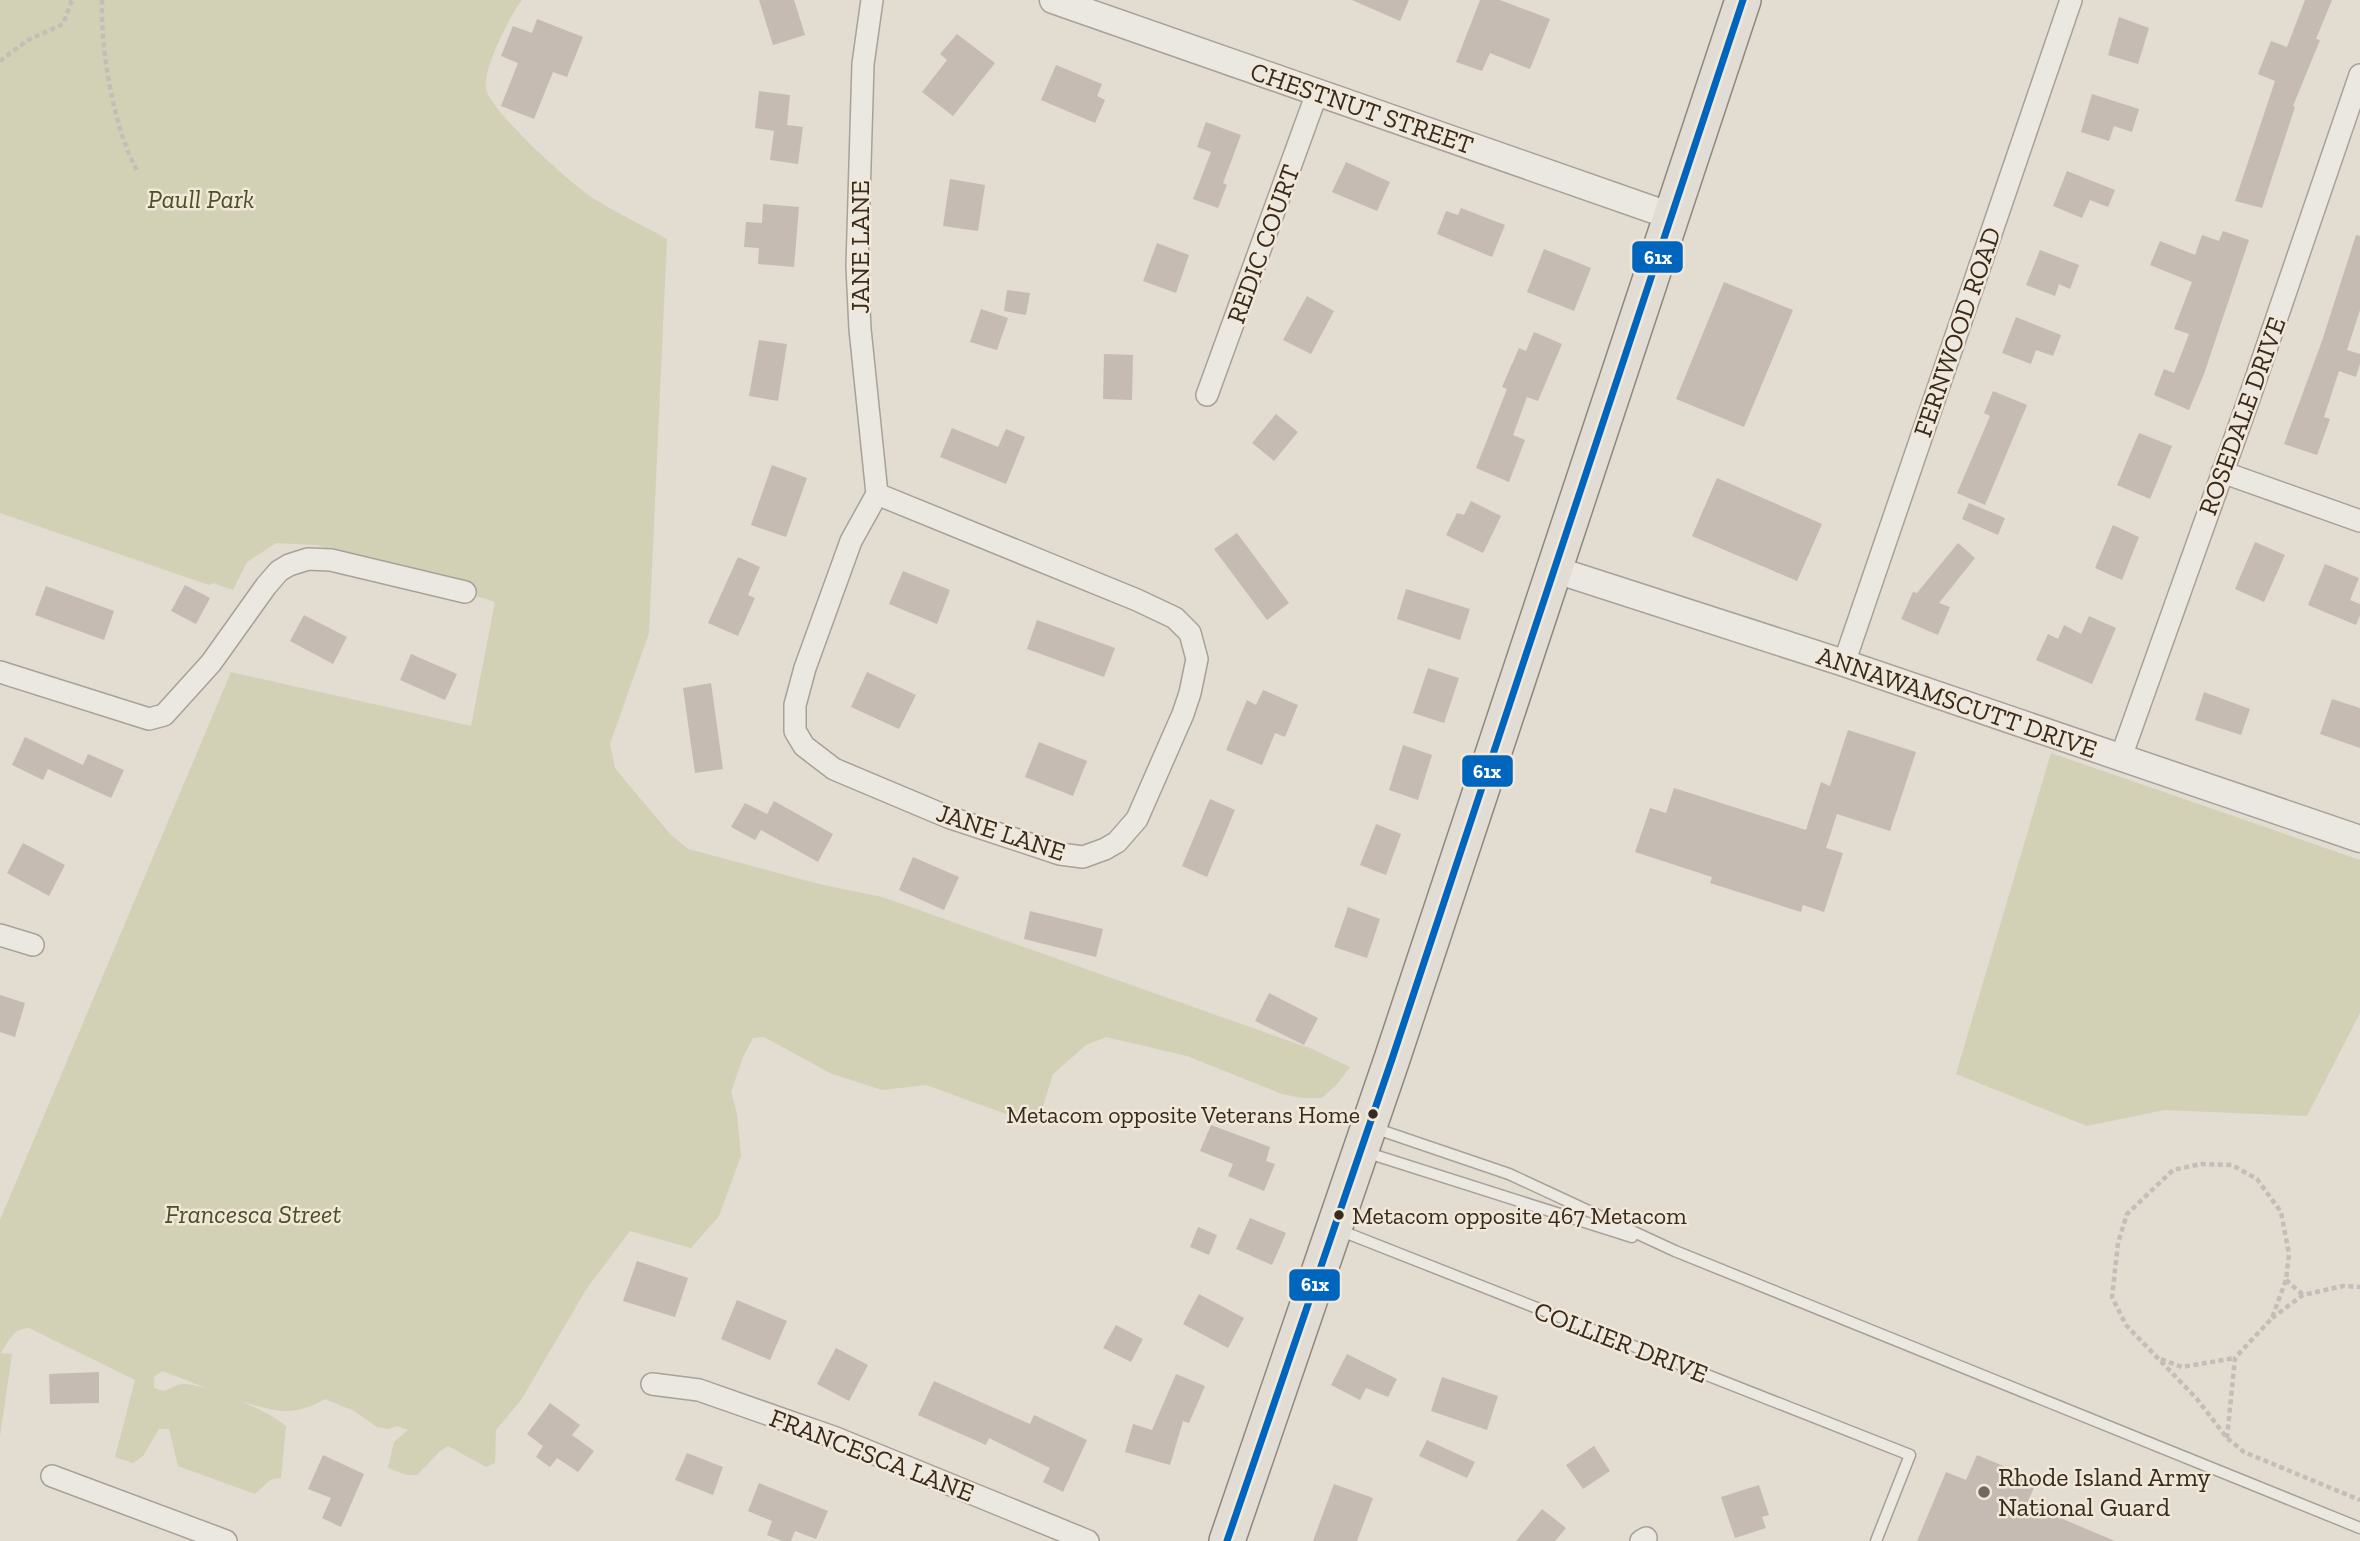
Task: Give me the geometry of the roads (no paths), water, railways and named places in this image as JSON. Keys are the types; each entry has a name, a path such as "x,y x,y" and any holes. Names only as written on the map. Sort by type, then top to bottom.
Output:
{"main road":[{"path":"1227,1541 1743,0"}],"street":[{"name":"JANE LANE","path":"872,0 863,64 858,266 860,329 877,494 851,541 805,668 795,705 795,731 804,746 834,769 948,817 1060,855 1083,858 1117,842 1137,819 1183,714 1197,659 1190,633 1175,618 1137,600 877,494"},
{"name":"CHESTNUT STREET","path":"1053,0 1671,216"},
{"name":"FERNWOOD ROAD","path":"1844,663 2071,0"},
{"name":"ROSEDALE DRIVE","path":"2122,757 2360,75"},
{"name":"REDIC COURT","path":"1208,395 1317,93"},
{"path":"2222,472 2360,521"},
{"path":"7,674 149,719 164,715 211,663 272,579 289,565 308,559 331,560 465,592"},
{"name":"ANNAWAMSCUTT DRIVE","path":"1553,569 1844,663 2360,839"},
{"path":"0,935 33,944"},
{"name":"FRANCESCA LANE","path":"652,1384 699,1390 824,1434 1088,1541"},
{"path":"52,1476 226,1541"}],"lane":[{"path":"1363,1140 1368,1153 1675,1251"},
{"path":"1363,1140 1509,1174 1675,1251 2360,1528"},
{"name":"COLLIER DRIVE","path":"1333,1228 1910,1455 1876,1541"}],"place":[{"name":"Metacom opposite Veterans Home","path":"1373,1114"},
{"name":"Metacom opposite 467 Metacom","path":"1339,1215"},
{"name":"Rhode Island Army National Guard","path":"1984,1492"}],"park label":[{"name":"Paull Park","path":"201,199"},
{"name":"Francesca Street","path":"253,1214"}]}
